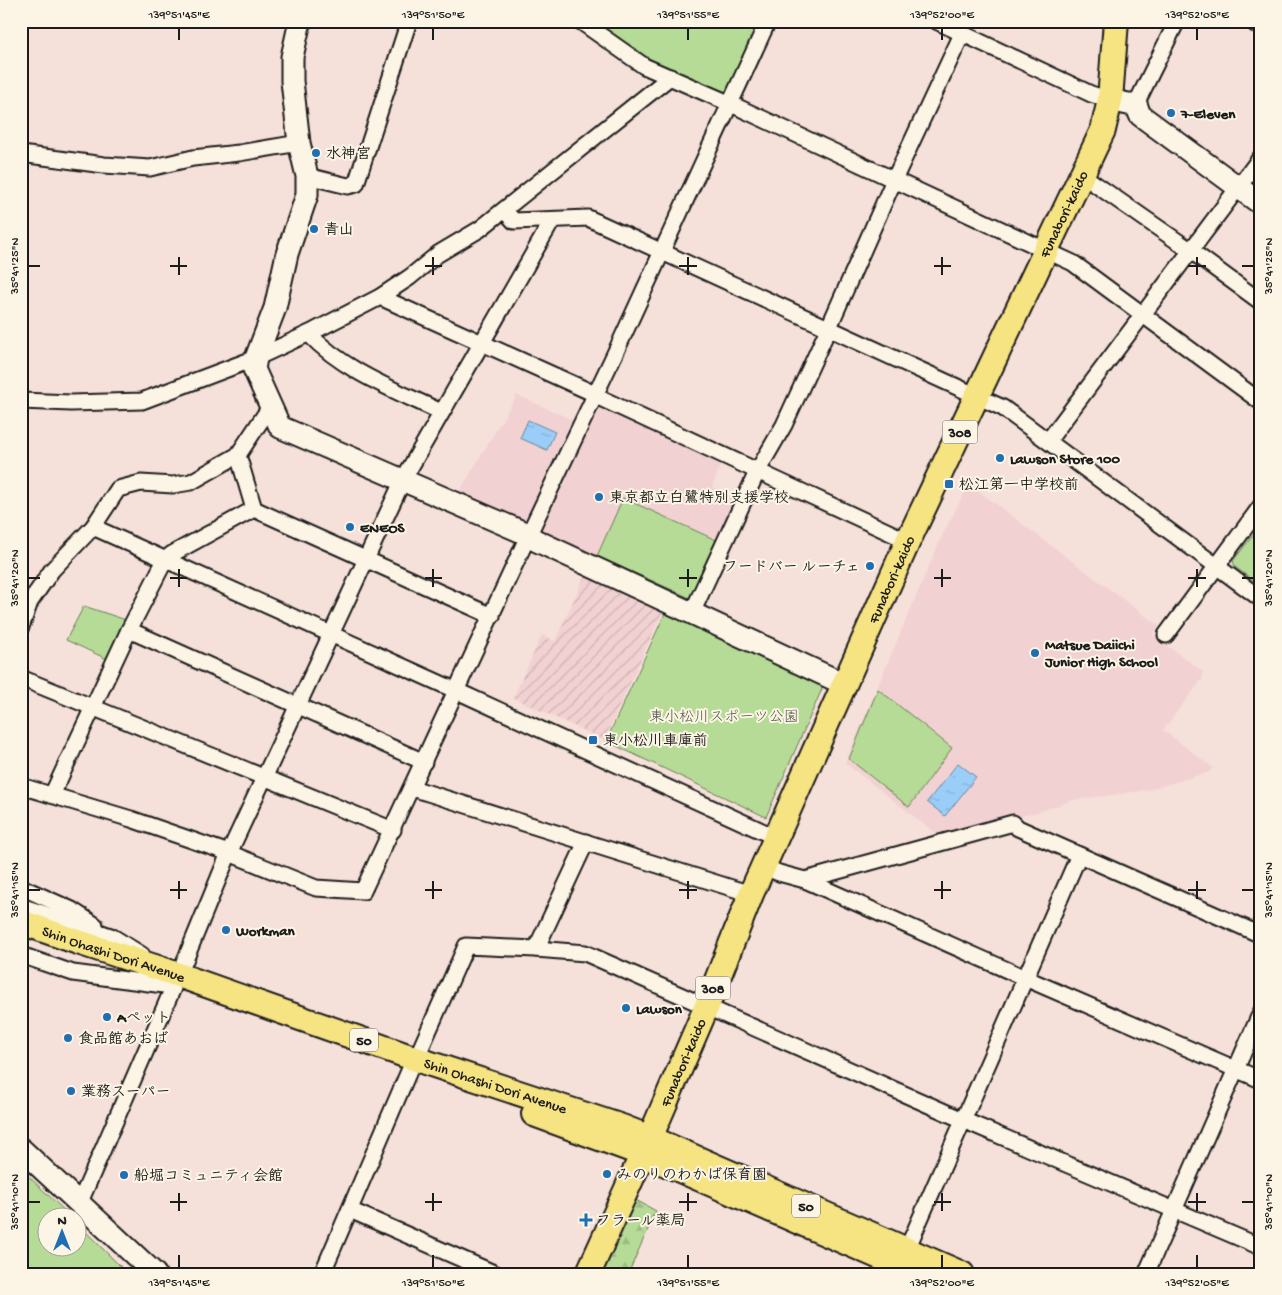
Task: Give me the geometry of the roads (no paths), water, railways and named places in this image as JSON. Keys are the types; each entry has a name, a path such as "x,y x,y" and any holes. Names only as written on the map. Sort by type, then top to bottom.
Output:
{"main road":[{"name":"Funabori-kaido","path":"588,1274 647,1146 706,1008 751,894 908,541 1103,130 1110,100 1116,21"},
{"name":"Shin Ohashi Dori Avenue","path":"21,922 76,950"},
{"name":"Shin Ohashi Dori Avenue","path":"21,938 76,950 171,980 412,1065 515,1091 647,1146 905,1266 962,1274"}],"street":[{"path":"300,21 292,57 292,81 299,143 307,176 307,195 287,254 276,308 256,358 254,369 280,427 528,536 844,684"},
{"path":"307,176 348,186 356,184 410,21"},
{"path":"580,21 644,66 731,104 1073,263 1261,402"},
{"path":"21,786 131,819 229,853 316,888 363,891 768,21"},
{"path":"936,21 1091,94 1110,100 1136,104"},
{"path":"1177,21 1136,104 1140,115 1261,204"},
{"path":"1251,21 1261,28"},
{"path":"692,613 758,472 784,425 962,34"},
{"path":"21,400 80,403 142,400 256,358 309,334 380,297 410,277 438,254 480,229 670,77"},
{"path":"21,154 104,165 150,168 193,158 299,143"},
{"path":"1048,441 1261,157"},
{"path":"1082,175 1261,302"},
{"path":"504,210 514,221 588,218 1003,408 1261,599"},
{"path":"80,1202 171,980 403,480 552,220"},
{"path":"380,297 595,394 908,541"},
{"path":"309,334 316,342 358,372 441,412"},
{"path":"21,627 25,601 93,527 118,489 141,483 173,484 191,482 238,455 270,407"},
{"path":"238,455 254,509 492,616"},
{"path":"1166,635 1261,506"},
{"path":"52,796 129,630 165,560 172,554 254,509"},
{"path":"93,527 457,690 776,838"},
{"path":"129,630 424,762"},
{"path":"21,678 393,830"},
{"path":"412,788 751,894"},
{"path":"805,880 1013,823 1018,828 1261,936"},
{"path":"536,949 586,842"},
{"path":"905,1266 963,1120 1079,855"},
{"path":"764,867 805,880 1261,1080"},
{"path":"21,887 72,910 112,936 171,980"},
{"path":"21,906 112,936"},
{"path":"322,1274 412,1065 466,946 585,953 963,1120 1261,1247"},
{"path":"21,955 73,973 171,980"},
{"path":"1146,1274 1261,1012"},
{"path":"21,1149 155,1274"},
{"path":"350,1210 496,1274"}],"water":[{"path":"528,420 555,432 547,450 520,438"},
{"path":"958,763 976,777 945,816 927,802"}],"place":[{"name":"7-Eleven","path":"1171,113"},
{"name":"水神宮","path":"316,153"},
{"name":"青山","path":"314,229"},
{"name":"Lawson Store 100","path":"1000,458"},
{"name":"松江第一中学校前","path":"949,484"},
{"name":"東京都立白鷺特別支援学校","path":"599,497"},
{"name":"ENEOS","path":"350,527"},
{"name":"フードバー ルーチェ","path":"870,566"},
{"name":"Matsue Daiichi Junior High School","path":"1035,653"},
{"name":"東小松川車庫前","path":"593,740"},
{"name":"Workman","path":"226,930"},
{"name":"Lawson","path":"626,1008"},
{"name":"Aペット","path":"107,1017"},
{"name":"食品館あおば","path":"68,1038"},
{"name":"業務スーパー","path":"71,1091"},
{"name":"みのりのわかば保育園","path":"607,1174"},
{"name":"船堀コミュニティ会館","path":"124,1175"},
{"name":"フラール薬局","path":"586,1220"}],"park label":[{"name":"東小松川スポーツ公園","path":"724,716"}]}
